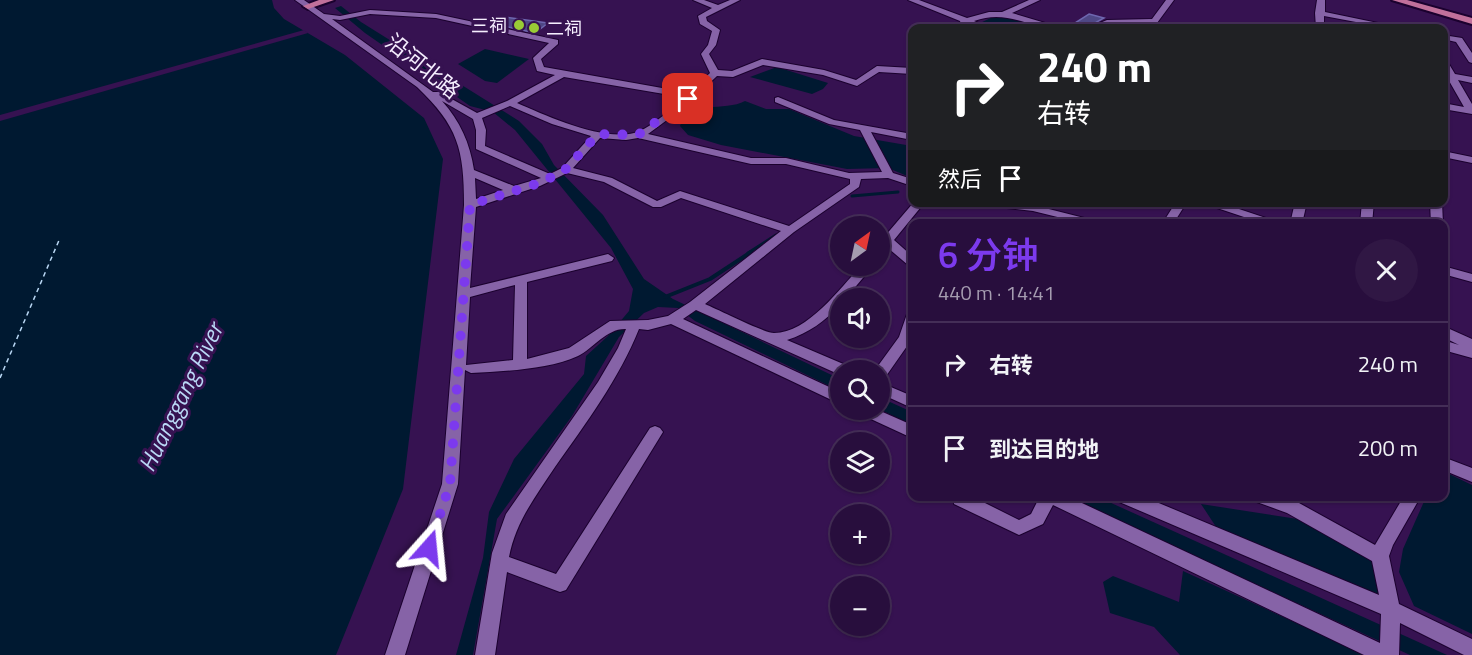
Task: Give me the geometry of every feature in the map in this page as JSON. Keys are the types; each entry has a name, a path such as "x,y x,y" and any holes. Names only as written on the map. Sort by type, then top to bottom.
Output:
{"main road":[{"path":"303,3 329,0"},
{"path":"1397,0 1472,19"},
{"path":"1411,0 1472,19"}],"street":[{"path":"697,0 718,9"},
{"path":"715,73 705,54 712,45 716,30 703,22 702,16 736,0"},
{"path":"912,0 971,24"},
{"path":"1005,13 1036,0"},
{"path":"1102,24 1154,21 1170,0"},
{"path":"1320,24 1321,0"},
{"name":"沿河北路","path":"303,3 420,85 446,109 463,136 470,172 470,205 450,484 394,655"},
{"path":"322,15 345,18 370,12 436,16 555,42 537,58 540,69 676,93 668,104 679,106"},
{"path":"964,22 984,13 1005,13 1044,24"},
{"path":"1319,13 1377,24"},
{"path":"1448,38 1459,40 1457,59 1448,76"},
{"path":"638,135 679,106 715,73 733,74 762,62 824,73 857,83 877,69 908,71"},
{"path":"477,117 510,103 563,74"},
{"path":"1448,76 1472,80"},
{"path":"1448,76 1472,111"},
{"path":"420,85 477,117 481,130 480,147 558,174 608,180 657,205 680,194 790,230"},
{"path":"778,100 832,122 865,130 908,135"},
{"path":"510,103 544,119 598,134 638,135 751,161 786,161 856,176 889,175 908,182"},
{"path":"1448,107 1472,111"},
{"path":"865,130 889,175"},
{"path":"470,205 558,174 598,134"},
{"path":"1448,155 1472,160"},
{"path":"470,172 513,190"},
{"path":"471,368 519,366 573,352 615,324 634,326 672,319 695,305 790,230 855,185 856,176"},
{"path":"890,239 916,207"},
{"path":"1024,207 1081,219"},
{"path":"1221,207 1262,219"},
{"path":"890,243 908,258"},
{"path":"464,294 608,258"},
{"path":"1448,271 1472,278"},
{"path":"771,338 795,333 811,326 858,276"},
{"path":"519,366 521,280"},
{"path":"695,305 830,364"},
{"path":"672,319 830,393"},
{"path":"485,655 500,561 514,514 603,386 625,348 634,326"},
{"path":"890,360 906,338 908,331"},
{"path":"1448,333 1472,345"},
{"path":"1448,346 1472,353"},
{"path":"890,392 908,400"},
{"path":"886,420 908,430"},
{"path":"500,561 560,584 655,432"},
{"path":"1448,465 1472,475"},
{"path":"964,501 1018,528 1037,519 1046,501"},
{"path":"1060,501 1387,655 1390,609 1380,556 1385,542 1410,501"},
{"path":"1135,501 1390,609 1472,649"},
{"path":"1274,501 1293,508 1380,556"}],"water":[{"name":"Huanggang River","path":"0,0 272,0 274,8 284,19 345,55 424,118 443,159 403,489 336,655 0,655"},
{"path":"341,6 361,22 519,121 542,144 554,165 603,215 644,279 673,299 830,374 830,386 695,321 678,308 658,307 644,313 619,337 572,416 497,519 473,655 456,655 483,558 489,512 514,459 584,374 586,356 608,336 629,311 633,289 611,248 515,130 493,112 470,106 365,33 335,8"},
{"path":"997,15 1031,24 978,24"},
{"path":"485,49 529,59 497,83 485,81 458,64"},
{"path":"777,67 828,83 823,89 812,94 750,77"},
{"path":"745,101 766,109 789,109 854,136 908,145 908,176 888,168 847,169 721,145 688,135 680,126 691,112"},
{"path":"890,402 908,410 908,423 890,414"},
{"path":"1448,473 1472,485 1472,634 1414,606 1399,572 1403,549 1424,501 1448,501"},
{"path":"1075,501 1107,501 1447,655 1410,655"},
{"path":"1201,504 1304,520 1373,559 1381,596 1222,536"},
{"path":"1183,571 1366,655 1180,655 1154,627 1110,613 1103,582 1113,576 1179,602"}],"pier":[{"path":"304,30 308,33 0,121 0,115"}],"building":[{"path":"1089,14 1104,18 1093,24 1073,24"},
{"path":"505,17 548,23 535,33 495,24"}],"waterway":[{"path":"852,196 898,192"},
{"path":"748,253 776,235"},
{"path":"665,297 710,279 751,252"}],"ferry route":[{"path":"0,378 60,238"}],"place":[{"name":"三祠","path":"519,25"},
{"name":"二祠","path":"534,28"}],"route":[{"path":"429,548 450,484 470,205 551,178 571,166 598,134 638,135 688,99"}]}
